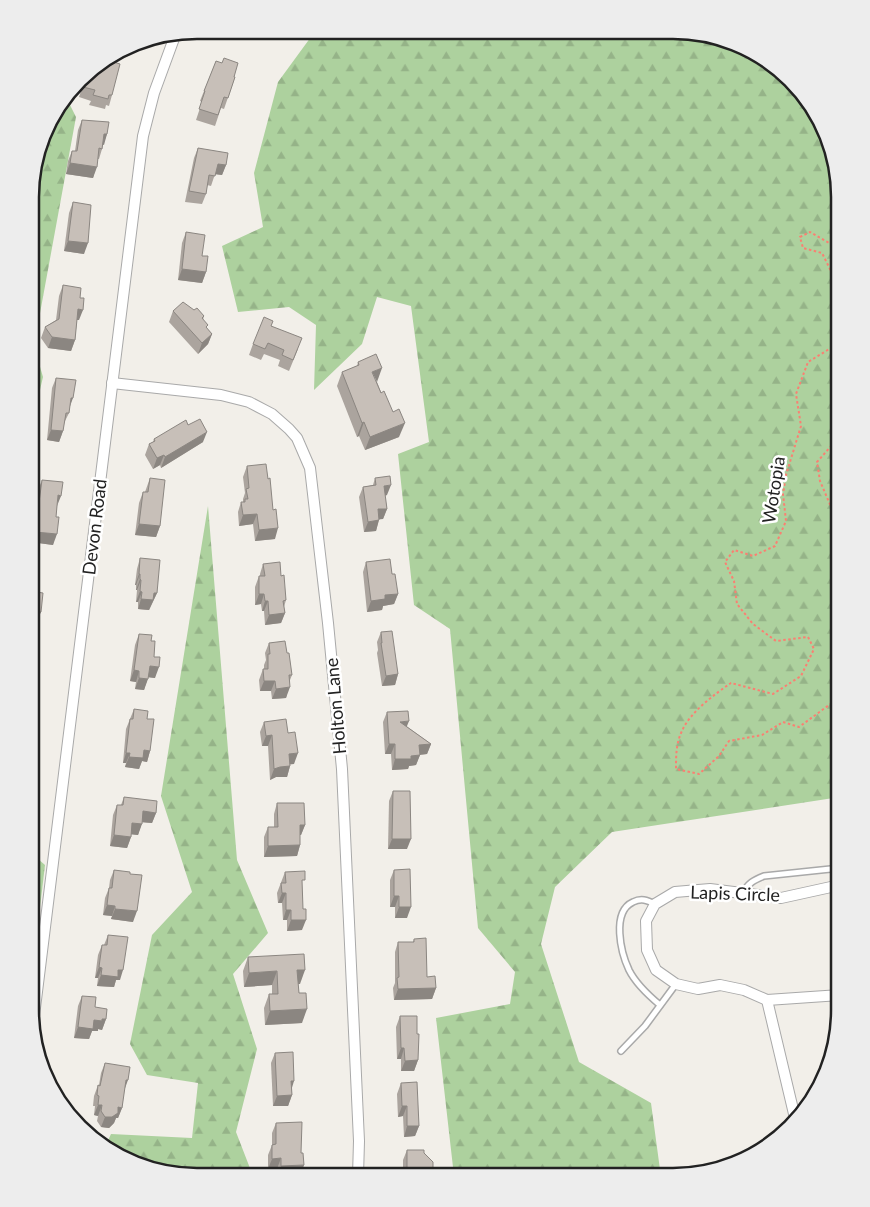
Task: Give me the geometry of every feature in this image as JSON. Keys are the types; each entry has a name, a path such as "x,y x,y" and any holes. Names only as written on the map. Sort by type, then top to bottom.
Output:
{"street":[{"name":"Devon Road","path":"39,975 143,136 154,93 173,41"},
{"name":"Holton Lane","path":"112,383 221,395 249,402 272,414 289,429 297,438 310,468 342,769 358,1168"},
{"name":"Lapis Circle","path":"655,904 675,892 710,889 781,898 831,887"},
{"path":"655,904 646,921 647,950 656,970 676,984 698,988 720,985 744,990 767,1000 831,996"},
{"path":"767,1000 794,1112"}],"lane":[{"path":"742,893 753,880 764,876 831,869"},
{"path":"655,904 648,900 640,900 628,905 620,917 620,930 622,950 629,971 642,989 660,1005"},
{"path":"621,1051 644,1026 676,984"}],"path":[{"name":"Wotopia","path":"831,244 810,232 800,237 803,248 822,253 831,271"},
{"name":"Wotopia","path":"831,348 808,362 796,394 801,426 786,475 783,494 786,521 775,546 753,556 734,550 725,562 734,581 737,604 753,624 776,641 808,636 814,649 801,676 772,694 731,682 704,703 682,730 676,750 676,769 699,774 719,756 729,741 762,735 783,722 799,727 831,703"},
{"path":"831,446 817,462 820,481 831,507"}],"green space":[{"path":"309,39 693,40 714,44 752,60 785,85 805,109 815,127 826,156 831,197 831,798 612,832 555,887 541,944 579,1062 651,1103 660,1168 453,1168 436,1018 510,1004 515,972 478,928 450,629 414,605 398,454 429,442 411,306 377,297 362,344 314,390 316,325 289,307 238,312 222,246 263,227 254,173 278,82"},
{"path":"69,104 76,117 39,319 40,177 47,146 60,118"},
{"path":"39,363 43,377 39,394"},
{"path":"208,506 237,860 268,933 233,974 257,1049 236,1132 250,1168 177,1167 146,1160 108,1141 111,1134 192,1138 198,1083 147,1075 130,1044 152,935 192,892 161,796"},
{"path":"39,860 45,865 39,916"}],"building":[{"path":"224,58 238,63 228,98 224,97 218,115 199,109 216,61 222,63"},
{"path":"114,62 120,64 112,95 109,95 108,99 93,95 95,90 84,87 109,65"},
{"path":"82,120 109,122 107,134 104,134 102,149 99,148 97,167 70,163 72,151 77,151"},
{"path":"198,148 228,153 226,165 218,164 215,176 209,175 206,194 189,191"},
{"path":"73,202 91,205 88,243 68,241"},
{"path":"186,232 205,235 202,256 208,256 206,272 182,269"},
{"path":"63,285 81,288 80,298 84,298 83,310 78,309 75,340 52,337 45,327 59,319"},
{"path":"183,302 194,310 197,308 204,316 202,318 208,325 206,327 212,334 202,343 173,311"},
{"path":"264,317 273,321 271,326 302,338 293,360 282,355 284,350 268,343 265,349 253,344"},
{"path":"376,354 382,368 372,372 381,393 384,391 393,412 399,409 405,423 370,437 364,422 362,423 342,372 359,365 358,362"},
{"path":"56,378 76,380 69,413 66,413 63,431 51,430"},
{"path":"200,419 207,432 165,457 164,455 157,458 149,444 155,441 154,439 186,420 188,425"},
{"path":"266,464 268,479 270,478 273,510 276,509 278,528 259,530 257,514 243,515 241,502 245,502 245,499 248,499 246,489 249,488 247,466"},
{"path":"390,476 391,485 384,486 387,509 378,509 379,520 368,522 363,487 376,485 375,478"},
{"path":"150,478 165,480 160,526 139,524 143,492 148,492"},
{"path":"42,480 63,482 61,496 58,495 56,517 59,517 57,534 39,532 39,502"},
{"path":"140,558 160,560 157,593 154,593 153,600 141,599"},
{"path":"390,559 392,574 395,574 398,594 385,595 385,599 371,601 366,562"},
{"path":"280,562 281,576 284,575 286,600 283,601 285,613 269,615 268,601 265,601 264,594 259,594 259,576 265,576 263,564"},
{"path":"39,592 43,593 41,612 39,612"},
{"path":"392,631 398,674 386,676 381,632"},
{"path":"139,634 152,635 151,641 155,641 154,657 160,657 159,667 150,666 148,679 139,678 139,671 134,670"},
{"path":"285,641 292,675 289,675 290,687 276,689 275,681 264,681 263,669 268,669 269,643"},
{"path":"134,709 148,711 147,719 154,719 150,751 144,750 143,758 129,757 130,753 126,753 130,719 133,719"},
{"path":"408,711 409,721 400,722 431,744 419,745 420,755 411,756 411,759 395,759 395,744 389,744 387,712"},
{"path":"286,719 288,733 295,732 298,753 289,754 290,766 274,769 272,735 266,736 264,722"},
{"path":"393,791 410,791 411,839 392,839"},
{"path":"124,797 157,801 156,813 143,811 142,824 132,823 131,837 114,835 117,805 123,805"},
{"path":"277,803 304,803 305,825 300,825 300,845 268,846 268,827 278,827"},
{"path":"410,869 411,907 399,907 399,896 394,896 394,870"},
{"path":"114,870 142,875 137,911 115,909 115,906 107,905 109,888 112,888"},
{"path":"305,871 305,880 302,880 303,909 306,909 306,920 291,920 291,910 286,910 286,893 282,893 281,883 286,883 285,872"},
{"path":"108,935 128,937 123,970 118,970 118,977 101,975 102,968 99,967 102,945 107,945"},
{"path":"426,938 427,977 435,976 436,988 398,989 398,942 414,942 414,939"},
{"path":"304,954 305,970 297,970 299,993 306,993 307,1009 270,1011 269,994 278,994 277,971 249,973 248,957"},
{"path":"82,996 96,997 95,1007 107,1009 106,1019 102,1019 102,1021 94,1020 93,1029 78,1027"},
{"path":"400,1016 417,1016 417,1034 419,1034 418,1060 405,1061 404,1048 401,1048"},
{"path":"293,1052 294,1081 291,1081 292,1095 277,1096 275,1053"},
{"path":"105,1063 130,1067 122,1108 118,1107 118,1113 112,1117 105,1117 101,1111 102,1105 98,1105 98,1085 100,1086"},
{"path":"417,1082 419,1126 407,1126 407,1106 402,1106 401,1083"},
{"path":"302,1122 301,1153 303,1153 304,1165 281,1166 281,1158 272,1159 272,1145 276,1144 276,1123"},
{"path":"407,1150 424,1150 424,1153 433,1162 433,1168 407,1168"}]}
